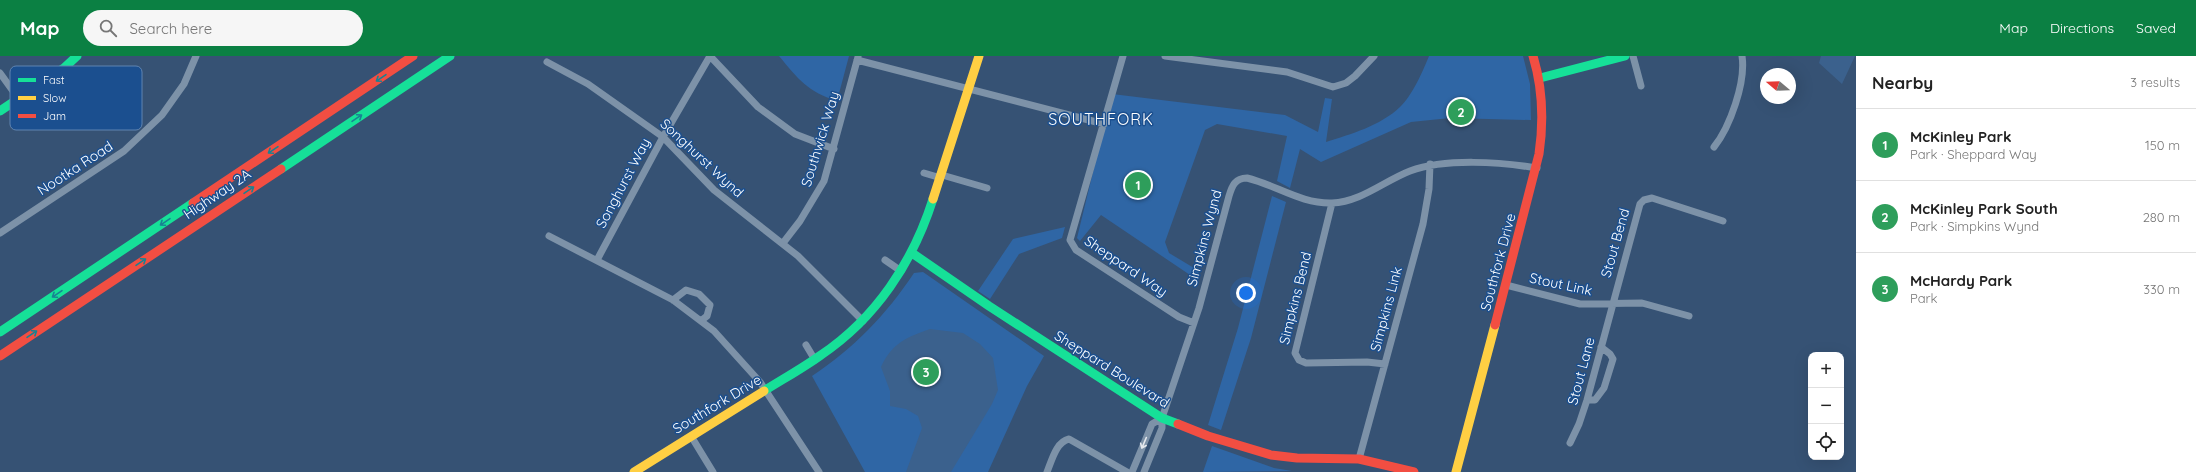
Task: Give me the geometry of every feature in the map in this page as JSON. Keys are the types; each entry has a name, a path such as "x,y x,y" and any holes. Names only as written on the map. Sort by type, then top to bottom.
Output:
{"street":[{"path":"66,66 77,56"},
{"name":"Nootka Road","path":"0,233 124,151 162,115 184,84 196,56"},
{"name":"Highway 2A","path":"0,332 413,56"},
{"name":"Highway 2A","path":"0,356 450,56"},
{"path":"710,56 758,107 795,134 834,149"},
{"name":"Songhurst Way","path":"596,260 663,137 710,56"},
{"name":"Southfork Drive","path":"634,472 815,360 863,321 886,294 912,253 925,225 970,89 979,56"},
{"path":"857,58 1104,124 1123,56"},
{"path":"1165,56 1277,70 1332,88 1346,83 1355,76 1374,56"},
{"name":"Southfork Drive","path":"1456,472 1537,168 1543,122 1540,78 1533,56"},
{"path":"1540,78 1625,56"},
{"path":"1633,56 1641,86"},
{"path":"1714,147 1726,128 1738,91 1742,76 1742,56"},
{"name":"Southwick Way","path":"783,243 814,200 824,182 857,58"},
{"name":"Songhurst Wynd","path":"547,62 588,84 663,137 714,190 783,243 863,321"},
{"path":"0,73 10,87"},
{"path":"0,111 10,104"},
{"name":"Sheppard Way","path":"1104,124 1070,232 1071,243 1076,250 1172,313 1194,323"},
{"name":"Simpkins Wynd","path":"1144,472 1162,428 1162,418 1194,323 1228,196 1234,182 1239,179 1247,178 1298,197 1332,203 1361,195 1400,175 1430,164 1470,163 1537,168"},
{"name":"Simpkins Link","path":"1359,459 1423,224 1428,195 1430,164"},
{"path":"924,173 987,188"},
{"name":"Stout Bend","path":"1612,304 1638,208 1644,200 1652,198 1723,221"},
{"name":"Simpkins Bend","path":"1332,203 1294,353 1299,360 1306,363 1367,362 1385,364"},
{"path":"549,236 673,300 702,320 735,352 766,390 819,472"},
{"name":"Sheppard Boulevard","path":"912,253 989,306 1162,418 1208,436 1271,454 1297,458 1359,459 1414,472"},
{"path":"886,260 901,271"},
{"name":"Stout Link","path":"1506,285 1575,303 1649,304 1689,316"},
{"path":"673,300 686,290 699,294 710,305 707,316 702,320"},
{"name":"Stout Lane","path":"1570,442 1588,400 1612,304"},
{"path":"806,345 815,360"},
{"path":"1588,400 1594,400 1602,392 1613,359 1610,354 1601,347"},
{"path":"1132,472 1152,424 1162,418"},
{"path":"691,436 713,472"},
{"path":"1047,472 1058,446 1061,442 1069,439 1127,472"}],"shaded area":[{"path":"779,56 849,56 837,101 818,93 804,84"},
{"path":"1429,56 1523,56 1530,84 1531,120 1450,118 1411,122 1321,162 1300,149 1290,188 1277,181 1287,136 1217,124 1205,130 1165,242 1169,253 1199,271 1196,279 1101,215 1080,241 1077,238 1112,94 1285,115 1318,132 1325,98 1332,99 1326,142 1365,129 1392,114 1400,107 1413,90"},
{"path":"1821,56 1855,56 1842,84 1819,63"},
{"path":"1272,196 1286,202 1251,338 1221,430 1208,425 1238,328"},
{"path":"1065,227 1062,238 1019,254 990,299 978,291 1013,239"},
{"path":"923,272 1044,356 1027,386 988,472 865,472 812,376 842,354 868,330 892,303 914,273"},
{"path":"930,329 963,333 980,344 993,358 998,390 992,404 951,472 906,472 922,428 918,416 906,409 890,406 890,391 881,367 890,352 901,342"},
{"path":"1212,446 1274,468 1292,471 1203,472"}],"traffic: fast":[{"path":"66,66 77,56"},
{"path":"281,169 450,56"},
{"path":"1540,78 1625,56"},
{"path":"0,111 10,104"},
{"path":"764,391 821,355 841,340 859,324 875,306 890,287 915,245 933,199"},
{"path":"0,332 193,203"},
{"path":"912,253 989,306 1162,418 1178,424"}],"traffic: slow":[{"path":"933,199 979,56"},
{"path":"1456,472 1495,325"},
{"path":"634,472 764,391"}],"traffic: jam":[{"path":"193,203 413,56"},
{"path":"1495,325 1539,154 1542,129 1542,105 1539,80 1533,56"},
{"path":"0,356 281,169"},
{"path":"1178,424 1208,436 1271,455 1297,458 1359,459 1414,472"}],"place":[{"name":"McKinley Park South","path":"1461,112"},
{"name":"McKinley Park","path":"1138,185"},
{"name":"McHardy Park","path":"926,372"}],"district":[{"name":"SOUTHFORK","path":"1101,119"}]}
